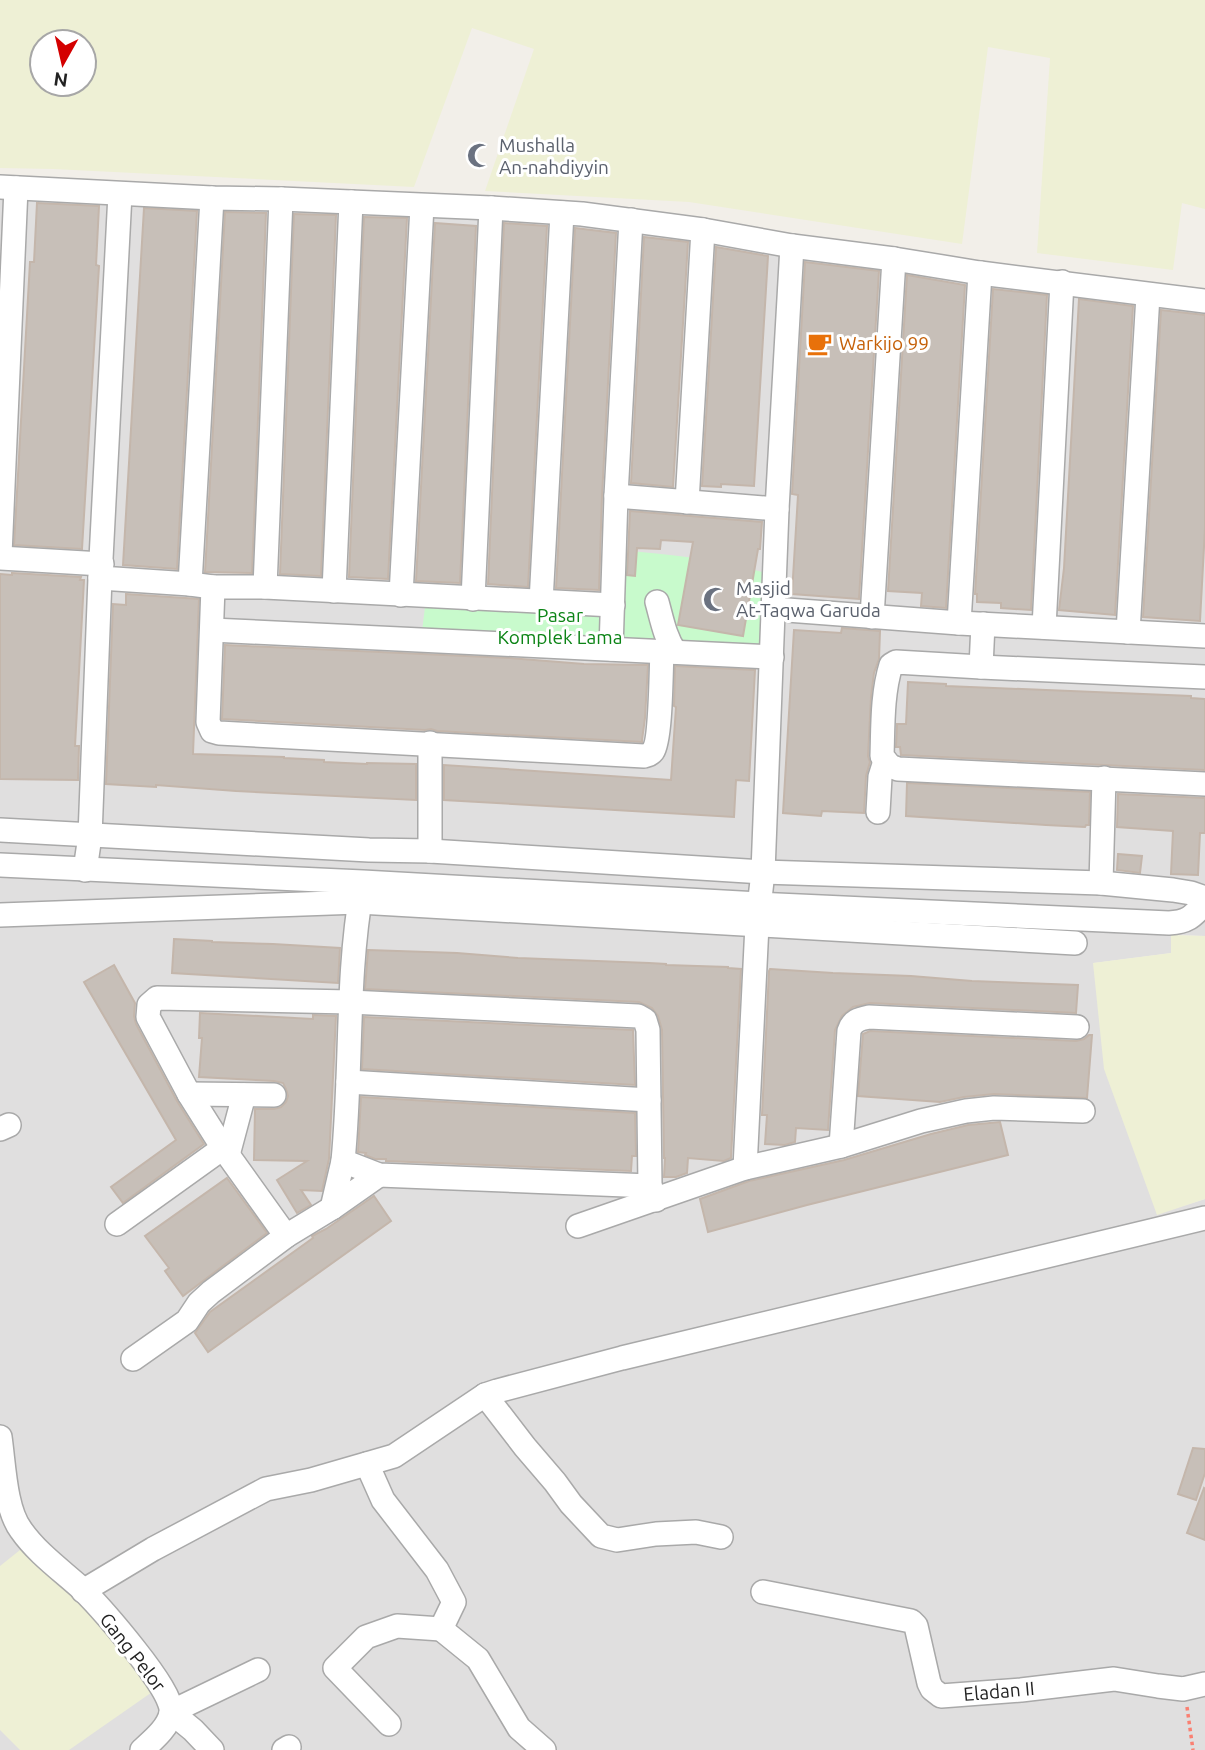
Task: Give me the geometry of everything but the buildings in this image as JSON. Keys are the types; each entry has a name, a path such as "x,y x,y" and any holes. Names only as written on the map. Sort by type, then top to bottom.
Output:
{"street":[{"path":"613,605 265,587 213,587 0,557 8,187 562,213 631,220 792,246 1205,301"},
{"path":"85,870 90,836 120,194"},
{"path":"190,584 212,198"},
{"path":"265,587 281,199"},
{"path":"334,591 351,202"},
{"path":"401,595 422,206"},
{"path":"473,599 491,208"},
{"path":"541,601 562,213"},
{"path":"611,649 616,496 631,220"},
{"path":"687,502 703,230"},
{"path":"745,1168 758,915 763,873 777,509 792,246"},
{"path":"872,617 894,259"},
{"path":"959,623 980,272"},
{"path":"1044,627 1062,282"},
{"path":"1128,632 1148,295"},
{"path":"616,496 777,509"},
{"path":"213,587 208,710 208,722 212,731 633,756 649,754 654,750 658,736 669,643 657,602"},
{"path":"774,610 1205,636"},
{"path":"981,667 983,624"},
{"path":"212,630 772,657"},
{"path":"1205,677 896,662 891,665 884,697 881,756 890,766 898,769 1205,784"},
{"path":"430,743 430,851"},
{"path":"878,812 880,777 885,761"},
{"path":"1101,883 1104,778"},
{"path":"0,830 430,851 763,873 1101,883 1173,890 1205,898"},
{"path":"332,1208 343,1161 350,1002 361,892 369,850"},
{"path":"0,865 361,892 758,915 1075,943"},
{"path":"0,915 361,892"},
{"path":"758,915 1179,923 1191,918 1205,903"},
{"path":"286,1236 225,1152 189,1094 148,1017 149,1005 157,998 350,1002 638,1016 645,1020 648,1030 653,1193"},
{"path":"841,1146 849,1031 859,1019 869,1017 1077,1027"},
{"path":"348,1082 649,1100"},
{"path":"189,1094 274,1095"},
{"path":"117,1224 225,1152 244,1095"},
{"path":"578,1226 653,1193 841,1146 921,1121 994,1108 1083,1111"},
{"path":"343,1161 379,1175 653,1193"},
{"path":"133,1359 187,1321 211,1292 286,1236 379,1175"},
{"path":"83,1591 153,1549 267,1489 311,1480 394,1456 485,1395 622,1358 1205,1218"},
{"path":"485,1395 571,1504 601,1536 617,1540 696,1532 721,1537"},
{"name":"Gang Pelor","path":"0,1437 11,1513 20,1530 83,1591 157,1678 170,1700 172,1712 162,1732 142,1750"},
{"path":"367,1464 383,1500 437,1570 454,1602 441,1629"},
{"name":"Eladan II","path":"763,1592 911,1621 916,1626 929,1683 941,1696 1114,1679 1158,1686 1194,1686"},
{"path":"388,1724 335,1668 366,1637 397,1626 441,1629 478,1659 519,1728 544,1750"},
{"path":"212,1750 172,1712 258,1670"}],"path":[{"path":"1193,1750 1194,1686"}],"shaded area":[{"path":"0,190 635,224 1205,300 1205,936 1172,935 1172,953 1094,963 1157,1214 1205,1199 1205,1750 0,1750"}],"green space":[{"path":"0,0 1205,0 1205,209 1182,203 1173,270 1037,253 1050,58 988,47 962,244 689,202 485,191 534,49 472,28 414,187 0,168"},
{"path":"620,550 716,561 772,575 766,650 614,644"},
{"name":"Pasar Komplek Lama","path":"426,599 612,607 608,649 421,639"},
{"path":"1171,935 1205,936 1205,1199 1157,1215 1104,1069 1093,963 1171,953"},
{"path":"25,1546 158,1688 69,1750 20,1750 0,1730 0,1566"}],"place":[{"name":"Mushalla An-nahdiyyin","path":"479,156"},
{"name":"Warkijo 99","path":"819,343"},
{"name":"Masjid At-Taqwa Garuda","path":"716,599"}]}
